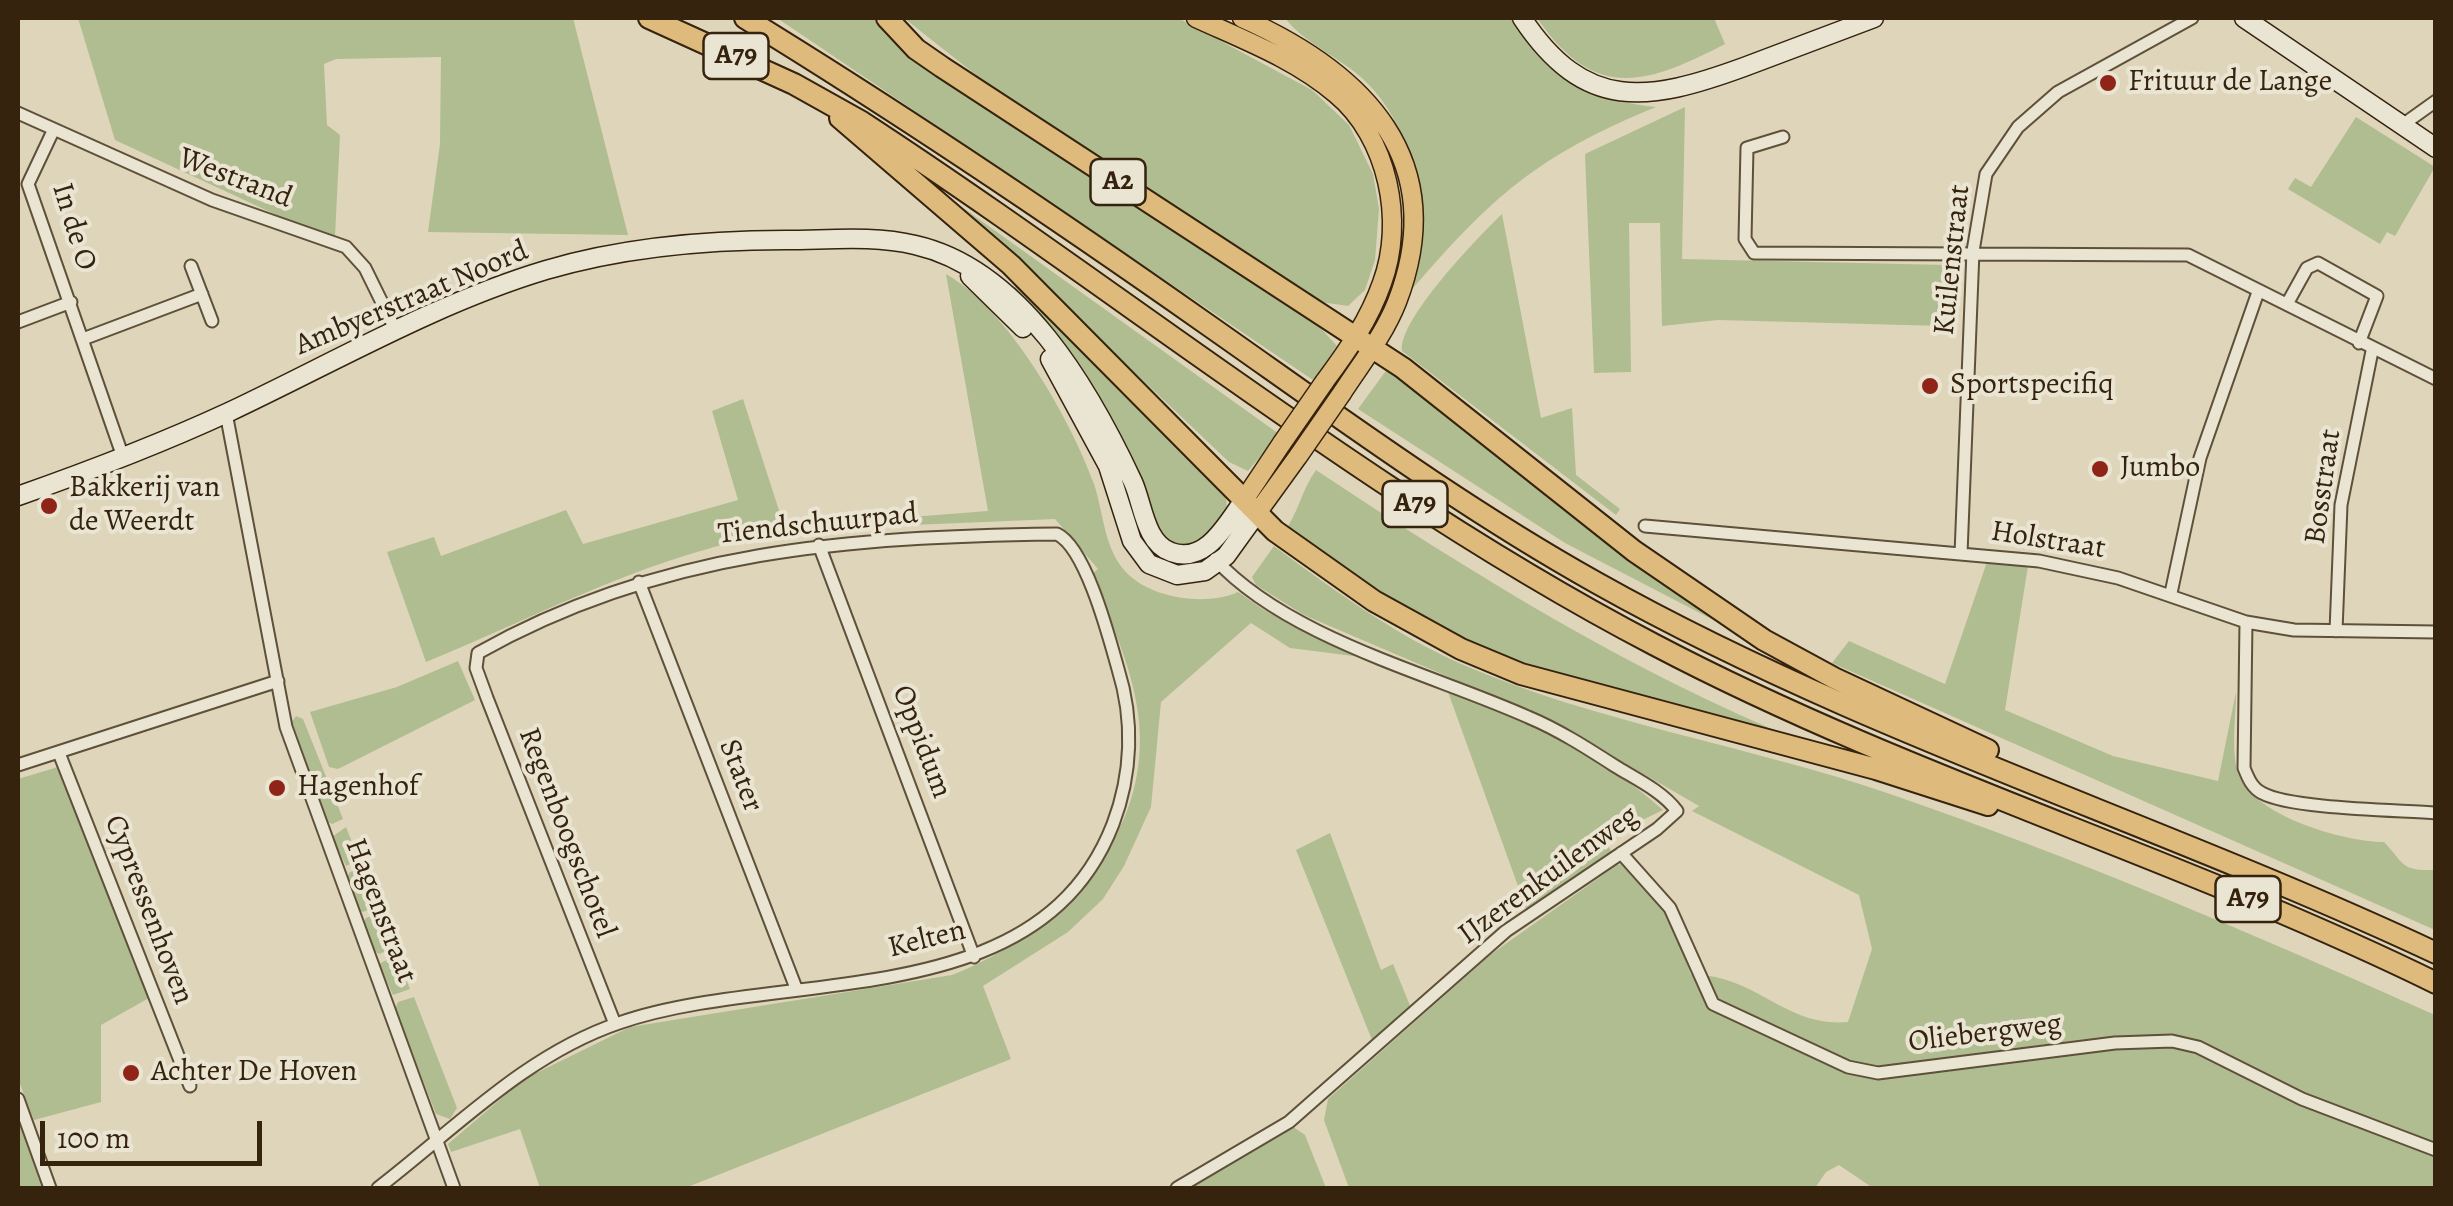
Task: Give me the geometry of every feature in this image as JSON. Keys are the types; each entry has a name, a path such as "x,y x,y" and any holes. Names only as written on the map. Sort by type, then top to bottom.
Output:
{"highway":[{"name":"A79","path":"649,18 821,100 973,196 1412,502 1563,596 1773,703 2276,910 2436,984"},
{"name":"A79","path":"745,18 978,164 1424,476 1554,558 1717,646 2436,953"},
{"name":"A2","path":"887,18 942,67 1364,343"},
{"name":"A79","path":"821,100 1010,265 1251,507 1374,601 1462,649 1521,674 2058,822"},
{"name":"A79","path":"1364,343 1634,551 1764,640 2086,803"}],"main road":[{"path":"1196,18 1273,52 1336,93 1362,124 1380,156 1389,189 1389,256 1364,343 1342,393 1299,455 1251,507"},
{"path":"1246,18 1308,50 1348,79 1374,108 1396,145 1410,194 1412,244 1398,302 1325,382 1282,443 1251,507"}],"street":[{"path":"1238,37 1246,18"},
{"path":"1522,18 1549,54 1574,75 1610,91 1647,94 1710,78 1874,18"},
{"name":"Kuilenstraat","path":"1961,554 1973,251 1986,174 2018,128 2058,92 2192,18"},
{"path":"2244,18 2436,148"},
{"path":"2401,126 2436,101"},
{"name":"Westrand","path":"18,113 212,200 346,247 365,268 396,331"},
{"name":"In de O","path":"53,131 23,187 70,302 123,456"},
{"path":"1784,137 1746,148 1746,239 1754,253 1925,256 1973,251 2188,255 2372,351 2436,379"},
{"name":"Ambyerstraat Noord","path":"18,496 226,413 488,290 550,269 705,242 898,242 933,250 997,285 1068,364 1109,434 1160,546 1184,555 1212,555"},
{"path":"2287,304 2306,268 2318,263 2377,296 2358,343"},
{"path":"191,266 212,321"},
{"path":"2171,593 2200,458 2258,292"},
{"path":"83,339 202,294"},
{"path":"18,322 70,302"},
{"name":"Bosstraat","path":"2336,630 2342,506 2372,351"},
{"name":"Hagenstraat","path":"226,413 286,727 454,1188"},
{"path":"1212,555 1251,507"},
{"name":"Holstraat","path":"1646,526 2079,568 2171,593 2246,622 2336,630 2436,632"},
{"name":"Tiendschuurpad","path":"474,659 482,650 638,582 703,564 819,545 1057,534 1068,540"},
{"name":"Kelten","path":"378,1188 528,1069 615,1024 677,1006 919,972 974,956 1027,928 1070,894 1100,853 1122,797 1129,746 1124,689 1092,592 1068,540"},
{"name":"Oppidum","path":"819,545 974,956"},
{"name":"IJzerenkuilenweg","path":"1176,1188 1279,1129 1506,931 1673,816 1675,807 1540,722 1366,652 1294,616 1236,582 1212,555"},
{"name":"Stater","path":"638,582 796,988"},
{"path":"2246,622 2244,768 2249,782 2263,794 2332,806 2436,813"},
{"name":"Regenboogschotel","path":"474,659 615,1024"},
{"path":"18,765 278,681"},
{"name":"Cypressenhoven","path":"59,752 190,1086"},
{"name":"Oliebergweg","path":"1620,853 1670,908 1713,1004 1848,1067 1878,1073 2116,1044 2172,1041 2198,1046 2302,1099 2436,1150"},
{"path":"18,1099 50,1188"}],"green space":[{"path":"78,18 573,18 628,235 428,232 440,144 441,57 336,59 324,64 327,125 340,135 335,236 296,224 115,140"},
{"path":"777,18 873,18 886,35 912,56 1316,323 1337,346 1313,380"},
{"path":"904,18 1178,18 1312,90 1349,125 1373,174 1379,209 1375,260 1365,290 1348,306 1321,302 981,79"},
{"path":"1285,18 1512,18 1542,56 1572,82 1607,98 1656,107 1579,143 1519,182 1466,230 1409,293 1420,237 1420,209 1416,180 1397,125 1363,79"},
{"path":"1537,18 1714,18 1725,44 1669,69 1622,78 1600,74 1579,63 1558,45"},
{"path":"1685,107 1682,259 1946,265 1943,326 1718,320 1662,326 1660,223 1629,223 1631,372 1594,373 1585,154"},
{"path":"2356,117 2435,167 2395,236 2387,232 2380,244 2288,189 2295,178 2311,187"},
{"path":"955,202 1279,434 1248,471 1229,462"},
{"path":"1502,214 1541,418 1572,408 1576,475 1620,509 1616,515 1402,351 1404,337 1426,300"},
{"path":"946,274 992,312 1053,398 1094,484 1110,545 1130,576 1153,590 1182,598 1212,599 1238,592 1264,610 1361,657 1290,648 1251,623 1161,702 1151,807 1124,866 1103,899 1068,932 983,986 1011,1059 685,1188 540,1188 520,1129 451,1152 448,1144 524,1079 630,1027 952,975 991,957 1028,934 1061,906 1091,874 1114,839 1131,800 1139,758 1138,713 1125,660 1092,574 1098,569 1055,519 888,526 886,519 988,511"},
{"path":"1017,284 1222,489 1226,512 1214,531 1191,543 1166,543 1011,292"},
{"path":"1388,368 1578,520 1750,639 1565,543 1358,409"},
{"path":"743,399 786,532 692,553 647,569 426,662 387,552 434,537 441,556 566,510 583,544 738,500 712,411"},
{"path":"1316,470 1553,618 1676,684 1803,742 1533,668 1389,601 1284,532"},
{"path":"1274,546 1387,624 1459,663 1564,702 1834,776 2027,843 2435,1015 2435,1188 1873,1188 1839,1165 1826,1172 1815,1188 1349,1188 1324,1120 1328,1099 1490,955 1617,865 1623,864 1666,903 1691,975 1733,982 1806,1017 1848,1022 1872,949 1859,895 1692,811 1699,806 1554,722 1304,615 1256,585 1252,577"},
{"path":"1987,562 2028,566 2005,710 2113,756 2218,781 2236,692 2235,762 2245,787 2278,813 2300,823 2346,837 2384,842 2409,867 2435,870 2435,930 1832,663 1849,641 1945,684"},
{"path":"458,661 475,700 338,769 329,767 310,712 397,687"},
{"path":"1448,692 1561,741 1614,772 1663,810 1624,829 1616,820 1600,830 1612,853 1527,911"},
{"path":"296,716 303,719 343,819 332,824 326,821 292,722"},
{"path":"58,767 149,998 101,1025 101,1102 34,1120 18,1079 18,779"},
{"path":"346,827 359,860 346,866 332,837"},
{"path":"1330,833 1381,970 1393,964 1411,1008 1372,1040 1296,850"},
{"path":"362,868 377,906 363,912 357,910 346,879 350,872"},
{"path":"380,913 394,948 379,954 372,950 362,925 366,918"},
{"path":"396,955 410,989 393,995 379,964"},
{"path":"414,997 457,1108 450,1119 436,1114 395,1009 398,1002"},
{"path":"18,1120 42,1188 18,1188"},
{"path":"1292,1126 1305,1135 1326,1188 1189,1188"}],"place":[{"name":"Frituur de Lange","path":"2108,83"},
{"name":"Sportspecifiq","path":"1930,386"},
{"name":"Jumbo","path":"2100,469"},
{"name":"Bakkerij van de Weerdt","path":"49,506"},
{"name":"Hagenhof","path":"277,788"},
{"name":"Achter De Hoven","path":"131,1073"}]}
